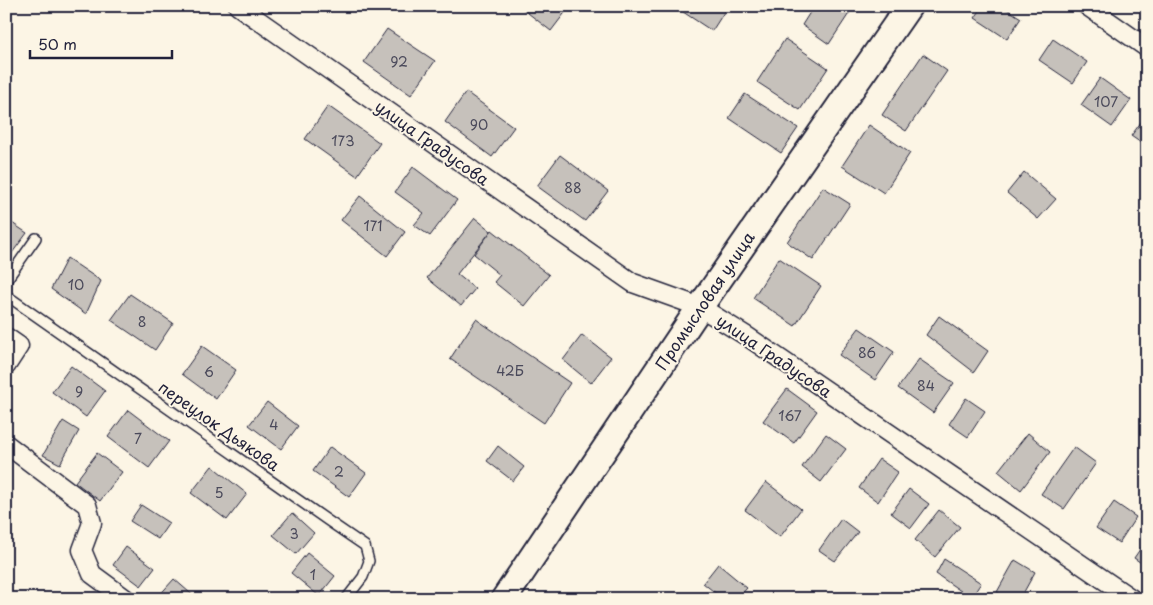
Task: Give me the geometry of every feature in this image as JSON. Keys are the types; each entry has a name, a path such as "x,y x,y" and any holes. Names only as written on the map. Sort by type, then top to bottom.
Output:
{"street":[{"name":"улица Градусова","path":"238,6 633,283 700,307 1132,599"},
{"name":"Промысловая улица","path":"504,599 700,307 910,6"},
{"path":"1087,6 1147,48"},
{"path":"6,337 19,346 6,366"},
{"path":"6,444 87,505 92,523 82,550 92,574 126,599"}],"lane":[{"path":"6,281 36,238"},
{"name":"переулок Дьякова","path":"6,294 366,546 369,561 364,577 346,599"}],"building":[{"path":"519,6 570,6 551,31"},
{"path":"674,6 728,6 712,31"},
{"path":"814,6 854,6 829,44 802,25"},
{"path":"983,6 1002,6 1021,18 1007,39 975,18"},
{"path":"387,29 435,61 411,95 364,62"},
{"path":"785,39 828,68 800,110 757,82"},
{"path":"1053,39 1087,62 1073,83 1039,60"},
{"path":"923,54 947,71 906,131 882,115"},
{"path":"1100,78 1131,100 1112,127 1081,105"},
{"path":"466,92 514,127 492,157 445,122"},
{"path":"745,94 798,128 781,153 729,118"},
{"path":"328,106 380,143 357,176 305,139"},
{"path":"1147,114 1147,147 1131,136"},
{"path":"869,125 910,153 884,193 842,166"},
{"path":"560,155 608,191 585,221 537,186"},
{"path":"413,167 457,200 430,236 414,225 424,213 395,192"},
{"path":"1024,172 1056,199 1038,219 1007,193"},
{"path":"823,187 850,204 813,260 787,242"},
{"path":"360,196 405,232 387,256 341,220"},
{"path":"475,218 491,231 457,274 475,289 461,306 427,278"},
{"path":"6,219 27,233 9,257 6,255"},
{"path":"492,230 549,275 524,306 494,282 500,275 474,254"},
{"path":"67,258 101,281 86,314 51,289"},
{"path":"779,258 821,286 795,326 753,298"},
{"path":"130,294 173,323 155,350 111,320"},
{"path":"939,316 988,351 974,372 926,335"},
{"path":"476,319 570,383 544,423 450,359"},
{"path":"859,328 894,352 875,380 839,355"},
{"path":"582,335 611,357 591,383 563,360"},
{"path":"202,346 236,370 216,399 182,374"},
{"path":"919,359 954,383 933,413 898,388"},
{"path":"71,366 105,391 86,417 52,392"},
{"path":"787,389 817,411 794,443 763,421"},
{"path":"966,398 985,411 968,437 949,424"},
{"path":"267,402 298,426 281,449 249,425"},
{"path":"128,410 169,441 149,468 108,437"},
{"path":"63,421 79,431 60,464 43,455"},
{"path":"1028,433 1050,452 1021,490 998,471"},
{"path":"826,434 846,449 821,482 802,467"},
{"path":"498,446 524,467 513,481 487,461"},
{"path":"330,447 366,473 349,497 313,471"},
{"path":"1074,447 1096,463 1064,509 1041,494"},
{"path":"97,453 122,472 100,501 75,482"},
{"path":"879,459 898,472 878,502 859,488"},
{"path":"212,466 247,494 227,520 191,493"},
{"path":"766,482 801,509 780,537 745,510"},
{"path":"909,489 929,504 911,528 891,513"},
{"path":"1114,502 1136,517 1119,543 1096,528"},
{"path":"141,505 169,523 158,539 130,521"},
{"path":"939,510 960,527 935,557 915,540"},
{"path":"292,513 314,533 296,554 273,535"},
{"path":"841,519 858,532 835,561 819,550"},
{"path":"1147,539 1147,567 1134,558"},
{"path":"126,547 155,568 141,586 113,565"},
{"path":"307,553 335,576 319,596 291,573"},
{"path":"944,559 981,583 971,598 936,574"},
{"path":"1015,560 1035,572 1020,599 1008,599 997,592"},
{"path":"718,564 747,588 737,599 723,599 703,583"},
{"path":"174,579 197,599 156,599"}]}
